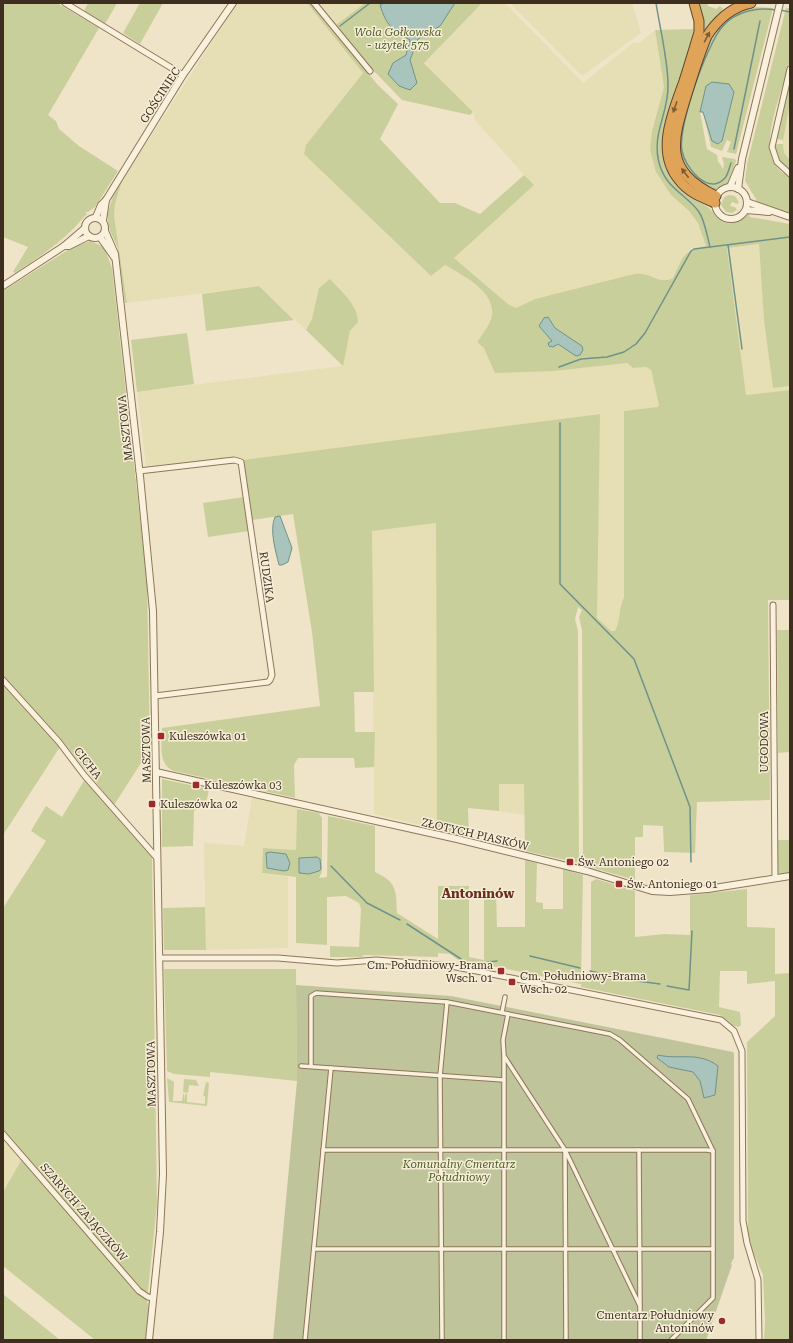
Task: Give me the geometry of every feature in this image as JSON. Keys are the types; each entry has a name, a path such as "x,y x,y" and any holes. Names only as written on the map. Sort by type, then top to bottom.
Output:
{"highway":[{"path":"694,3 699,21 699,32 671,118 667,137 667,152 674,174 684,186 697,195 716,199"},
{"path":"716,199 699,187 683,172 676,153 675,135 707,36 716,23 728,12 751,3"}],"street":[{"path":"64,3 183,75"},
{"name":"GOŚCINIEC","path":"96,217 101,205 106,200 183,75 233,3"},
{"path":"314,3 370,70"},
{"path":"738,189 742,159 780,3"},
{"path":"790,68 772,147 777,162 790,174"},
{"path":"730,187 742,159"},
{"path":"730,187 738,189 744,194 747,202 746,210 740,217 728,220 718,214 716,199 722,190 730,187"},
{"name":"GOŚCINIEC","path":"103,220 106,200"},
{"path":"747,202 771,212 790,217"},
{"path":"746,210 771,212"},
{"path":"3,286 64,246 85,228 89,220 96,217 103,220 106,226 105,231 100,237 94,238 88,236 69,246 64,246"},
{"path":"85,228 88,236"},
{"name":"MASZTOWA","path":"105,231 113,247 139,470 153,611 163,1174 160,1232 149,1340"},
{"name":"MASZTOWA","path":"100,237 114,258"},
{"name":"RUDZIKA","path":"139,470 234,460 241,462 272,678 268,682 155,696"},
{"name":"UGODOWA","path":"773,605 775,878"},
{"name":"CICHA","path":"3,680 59,742 84,775 158,858"},
{"name":"ZŁOTYCH PIASKÓW","path":"156,772 457,839 587,871 652,891 670,892 708,889 790,876"},
{"path":"159,958 278,958 337,963 376,960 451,966 721,1020 734,1031 742,1051 743,1221 745,1236 757,1273 759,1288 759,1340"},
{"path":"311,1066 311,996 316,993 447,1002 610,1034 620,1040 688,1099 713,1151 713,1298 671,1340"},
{"path":"502,1012 505,997"},
{"path":"442,1340 440,1076 447,1002"},
{"path":"504,1340 503,1040 508,1014"},
{"path":"504,1056 565,1150 640,1306"},
{"path":"301,1066 504,1080"},
{"path":"305,1340 331,1068"},
{"name":"SZARYCH ZAJĄCZKÓW","path":"3,1134 139,1291 148,1297 154,1298"},
{"path":"323,1150 713,1151"},
{"path":"565,1150 566,1340"},
{"path":"639,1150 640,1340"},
{"path":"314,1249 713,1249"}],"shaded area":[{"path":"237,3 307,3 363,73 306,145 431,276 445,265 463,275 482,290 491,303 492,314 487,329 477,342 484,348 490,359 554,371 627,363 633,368 646,367 651,369 659,404 657,407 624,411 624,597 621,602 618,625 615,631 611,631 597,619 599,414 243,460 239,458 146,466 137,392 342,366 350,331 358,322 319,288 312,319 306,330 259,286 127,303 114,216 115,204 122,181"},
{"path":"318,3 365,3 336,25"},
{"path":"480,3 505,3 583,83 634,42 638,44 655,30 664,87 652,131 671,195 689,211 698,223 706,246 692,248 687,252 673,278 664,282 641,273 630,275 535,299 516,308 508,304 454,258 533,185 475,120 473,112 423,61"},
{"path":"510,3 632,3 641,33 582,76"},
{"path":"790,104 790,160 784,153 782,138"},
{"path":"759,244 764,321 773,388 790,386 790,390 746,395 727,248"},
{"path":"436,523 437,829 374,814 372,531"},
{"path":"499,784 525,784 525,815 499,811"},
{"path":"252,797 297,807 296,850 263,848 262,873 288,877 288,948 206,950 204,843 244,846"},
{"path":"3,1137 22,1159 3,1192"}],"green space":[{"path":"3,3 57,3 99,28 48,115 56,121 59,129 79,146 118,171 95,207 88,212 85,212 87,214 74,228 52,248 15,273 13,272 28,247 3,237"},
{"path":"88,3 117,3 105,24 84,11"},
{"path":"140,3 163,3 140,44 123,33"},
{"path":"307,3 311,3 377,84 398,104 380,139 440,203 455,203 480,214 524,175 534,185 454,258 508,304 516,308 535,299 633,274 647,275 661,280 669,280 673,278 684,256 692,250 706,246 698,223 689,211 671,195 656,172 650,150 652,131 664,87 655,30 694,29 689,51 666,121 663,144 665,165 675,184 708,207 721,221 727,223 733,222 749,214 750,217 790,224 790,386 773,388 764,321 759,244 727,248 746,395 790,390 790,600 768,600 770,800 697,802 695,853 664,852 663,826 643,825 643,837 635,837 635,880 583,865 582,630 579,617 582,610 578,607 575,619 578,631 579,863 525,851 524,784 499,784 499,811 468,808 469,837 437,829 436,523 372,531 374,692 354,692 355,732 375,732 374,767 355,768 354,758 298,758 294,765 295,798 174,771 165,764 163,759 161,747 162,728 320,706 312,632 293,514 252,520 243,460 600,414 597,618 611,631 615,631 617,627 624,597 624,411 657,407 659,405 651,370 646,367 633,368 627,363 554,371 495,373 484,348 477,342 488,326 492,315 492,306 483,291 468,279 445,265 431,276 304,154 306,145 363,73"},
{"name":"Wola Gołkowska - użytek 575","path":"365,3 482,3 424,63 473,112 470,115 402,100 373,70 336,25"},
{"path":"697,3 707,3 708,6 716,9 720,6 724,10 713,20 703,35"},
{"path":"757,7 773,8 736,154 727,152 731,142 727,140 722,151 711,147 703,112 712,141 720,144 734,92 700,112 707,149 717,155 718,161 723,169 724,164 722,157 735,159 736,161 728,183 714,190 710,190 686,171 677,141 709,38 722,22 738,11"},
{"path":"786,8 790,8 790,58 772,122 770,140 771,155 777,168 790,177 790,213 756,204 756,199 745,181 747,164"},
{"path":"790,77 790,104 783,140 777,139 776,137"},
{"path":"783,144 784,153 790,160 790,170 778,159 775,145"},
{"path":"122,181 115,204 114,216 127,303 125,303 118,248 110,231 107,215 113,196"},
{"path":"729,195 735,196 739,202 737,204 732,202 730,206 735,207 737,210 732,213 726,212 721,205 724,197"},
{"path":"90,241 104,247 112,268 147,581 150,749 114,805 61,739 3,678 3,291 79,243 80,245"},
{"path":"330,279 352,304 358,322 350,331 343,366 306,330 312,319 319,288"},
{"path":"259,286 294,320 206,331 202,294"},
{"path":"187,333 194,384 137,392 131,340"},
{"path":"244,497 249,531 208,537 203,503"},
{"path":"777,630 790,630 790,752 778,753"},
{"path":"3,684 60,747 3,835"},
{"path":"85,779 152,855 157,1204 148,1291 146,1292 140,1289 3,1131 3,908 46,841 31,831 46,806 62,817"},
{"path":"162,779 209,789 206,804 194,811 193,846 162,847"},
{"path":"297,809 319,813 322,818 322,872 319,878 327,877 328,816 375,826 375,872 388,879 394,888 397,913 438,939 438,886 469,886 469,957 484,960 484,889 496,890 497,927 525,927 525,860 537,863 536,902 543,903 543,909 563,909 563,869 583,875 581,980 591,982 591,882 596,879 635,891 635,937 664,934 690,935 690,895 747,889 747,927 775,928 775,974 790,973 790,1340 764,1340 765,1321 763,1275 748,1241 747,1042 775,1016 775,981 747,984 747,971 720,971 719,1007 740,1012 741,1025 739,1027 734,1026 720,1015 581,987 581,984 497,967 461,962 450,954 438,953 438,957 364,955 362,957 330,957 330,946 359,947 361,909 359,903 346,896 327,897 327,945 296,943 296,877 262,873 263,848 296,850"},
{"path":"777,840 790,840 790,873 781,875 777,872"},
{"path":"205,907 206,950 164,950 163,908"},
{"path":"164,969 296,969 297,1081 210,1072 210,1077 174,1074 167,1071"},
{"name":"Komunalny Cmentarz Południowy","path":"296,985 451,996 733,1052 734,1259 731,1264 732,1265 706,1340 273,1340 297,1081"},
{"path":"167,1078 174,1082 173,1101 182,1101 184,1094 184,1102 185,1094 187,1094 187,1102 205,1104 205,1096 203,1096 206,1082 209,1083 207,1106 169,1102"},
{"path":"184,1079 196,1080 199,1086 189,1085 188,1093 183,1092"},
{"path":"22,1159 135,1291 147,1300 149,1309 145,1340 95,1340 3,1266 3,1192"},
{"path":"3,1294 60,1340 3,1340"}],"water":[{"path":"384,3 455,3 440,26 418,39 410,60 417,83 410,90 399,86 388,74 393,63 406,55 410,40 394,30 388,23 380,5"},
{"path":"712,82 729,84 734,92 722,141 718,144 712,141 703,112 700,112 706,86"},
{"path":"548,317 555,328 582,346 583,350 580,355 576,356 558,344 553,347 549,346 548,343 552,341 539,326 544,318"},
{"path":"280,516 292,548 288,562 282,565 279,565 273,534 273,522 275,517"},
{"path":"266,853 286,854 290,863 288,870 284,871 267,868"},
{"path":"317,857 320,859 321,869 319,871 309,874 299,873 299,858"},
{"path":"658,1055 696,1057 711,1061 718,1066 715,1095 704,1098 700,1081 693,1072 669,1067 657,1058"}],"waterway":[{"path":"340,26 370,3"},
{"path":"656,3 668,75 668,96 658,134 657,144 660,166 663,174 672,186 699,212 710,247"},
{"path":"731,163 725,178 717,183 711,184 704,181 692,171 687,164 682,151 684,124 689,106 709,49 716,35 723,26 734,17 748,11 762,9 776,10"},
{"path":"780,10 790,12"},
{"path":"734,149 760,21"},
{"path":"559,367 581,359 607,357 624,352 636,344 645,333 691,251 694,249 790,237"},
{"path":"728,245 742,349"},
{"path":"560,423 560,584 634,659 690,807 691,862"},
{"path":"331,866 367,903 400,920"},
{"path":"407,924 461,959"},
{"path":"667,986 689,990 692,931"},
{"path":"530,956 580,968"},
{"path":"488,962 497,961"},
{"path":"590,971 630,980 660,984"}],"place":[{"name":"Kuleszówka 01","path":"161,736"},
{"name":"Kuleszówka 03","path":"196,785"},
{"name":"Kuleszówka 02","path":"152,804"},
{"name":"Św. Antoniego 02","path":"570,862"},
{"name":"Św. Antoniego 01","path":"619,884"},
{"name":"Cm. Południowy-Brama Wsch. 01","path":"501,971"},
{"name":"Cm. Południowy-Brama Wsch. 02","path":"512,982"},
{"name":"Cmentarz Południowy Antoninów","path":"722,1321"}],"district":[{"name":"Antoninów","path":"478,893"}]}
